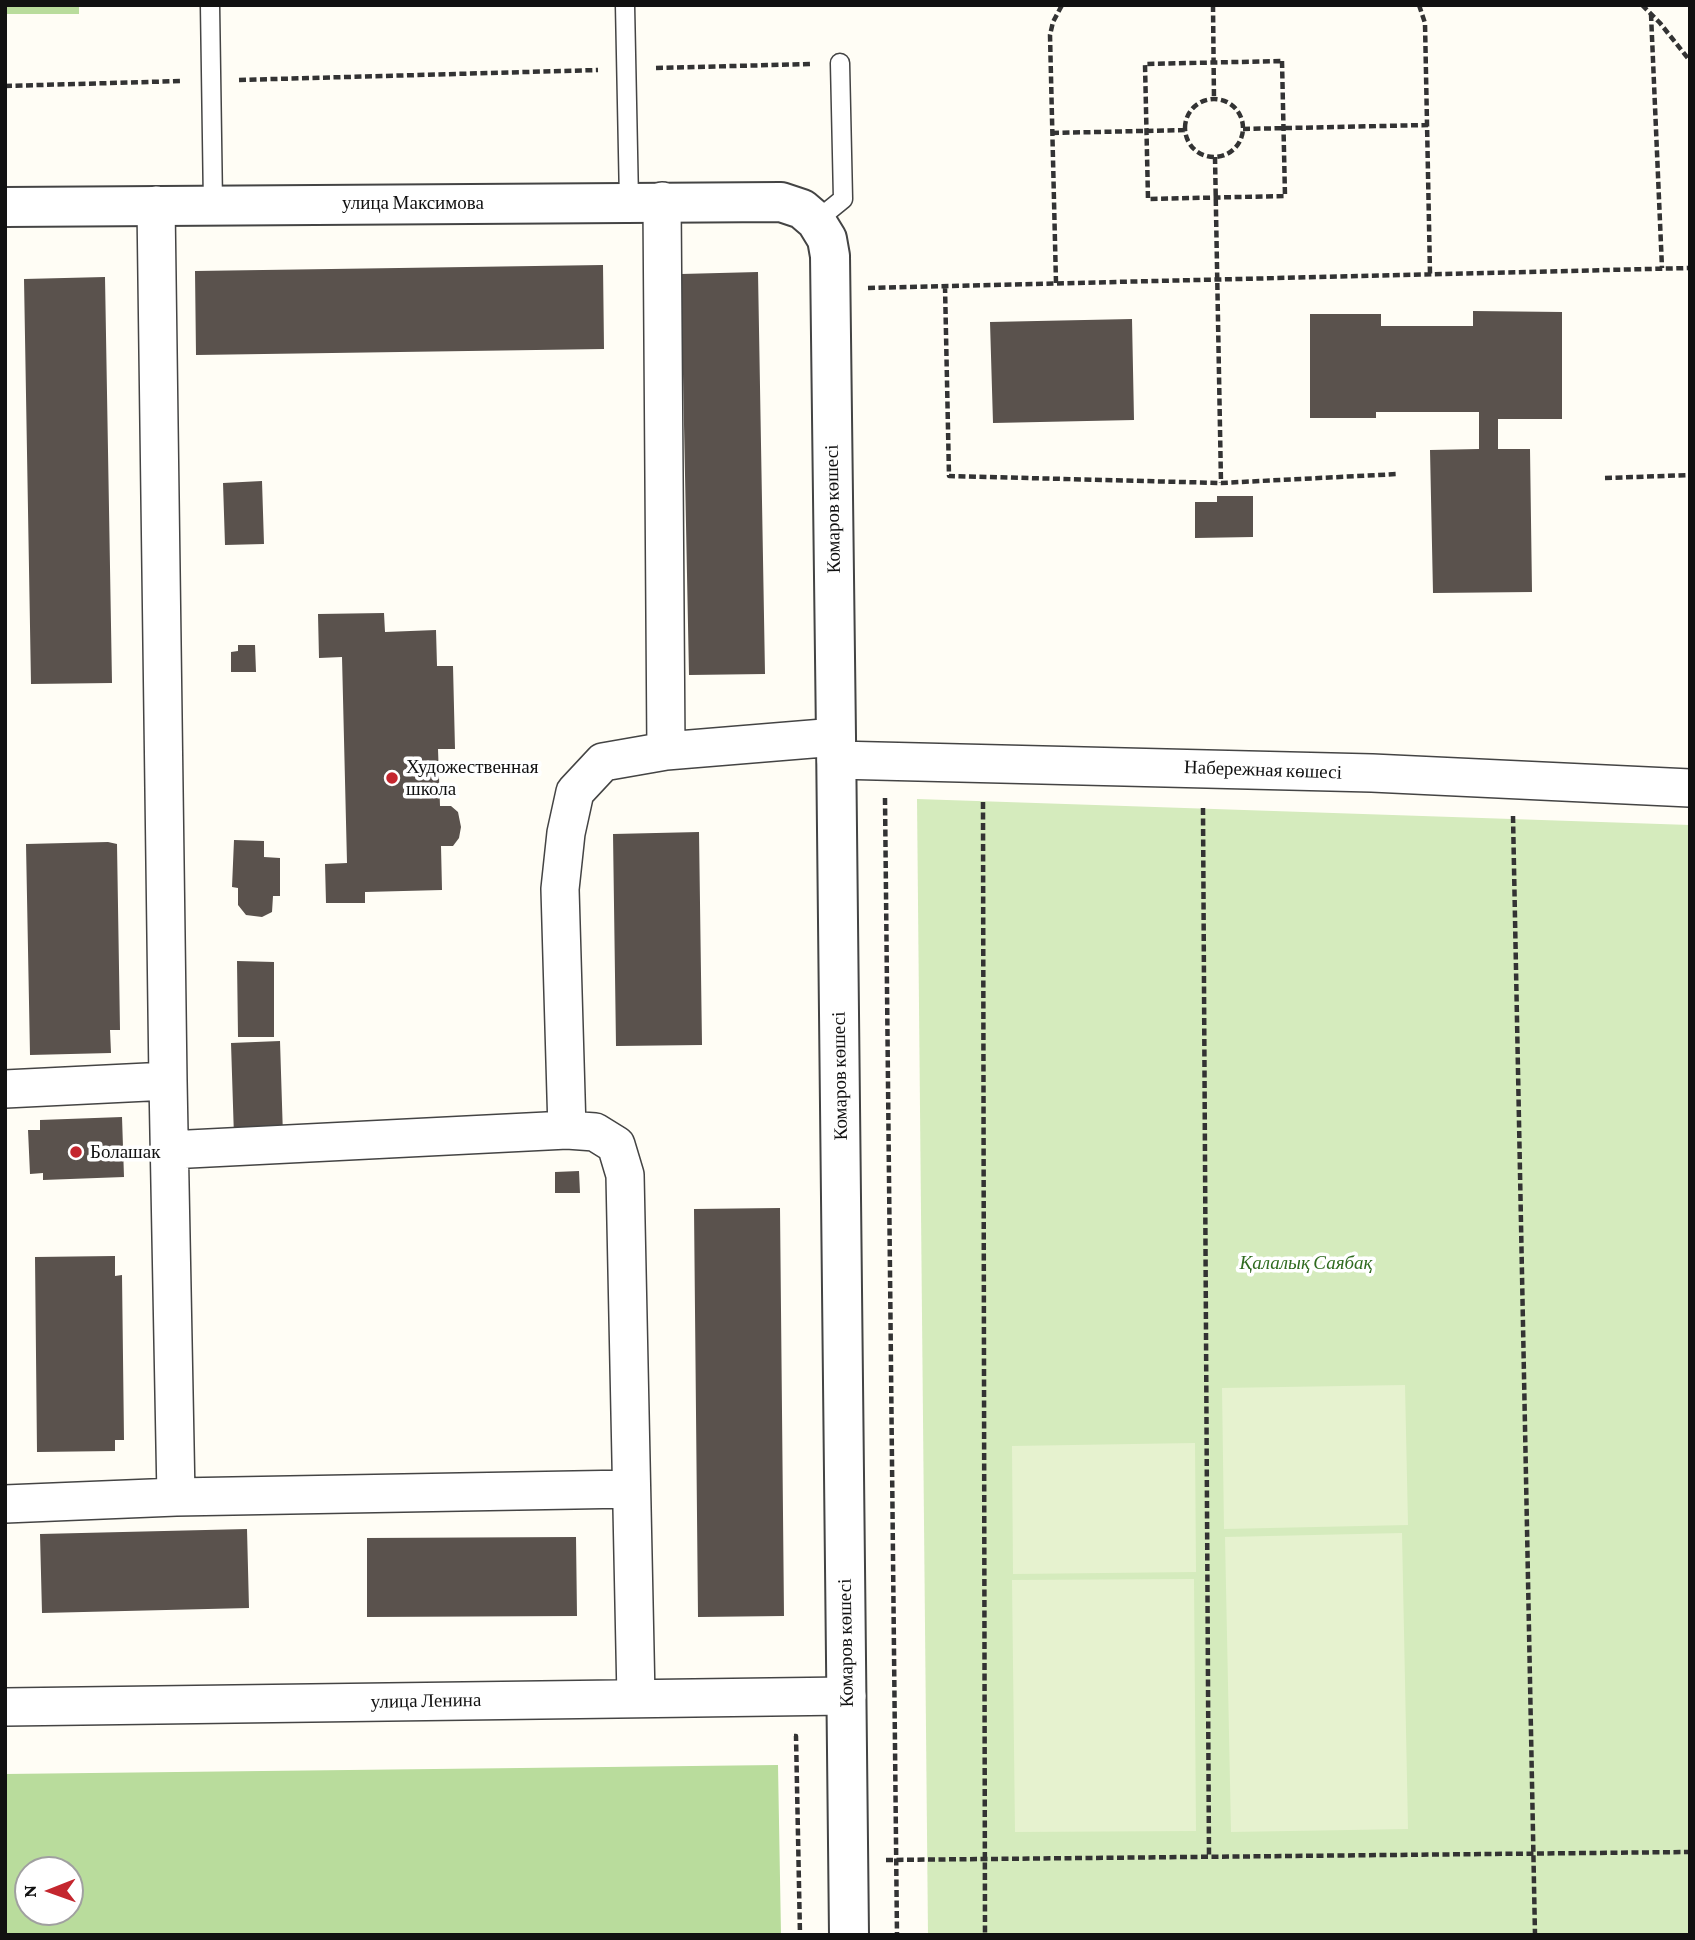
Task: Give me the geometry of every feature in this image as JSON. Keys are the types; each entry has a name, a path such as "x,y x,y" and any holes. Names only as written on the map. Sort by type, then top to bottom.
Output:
{"street":[{"path":"645,201 666,751"},
{"name":"улица Максимова","path":"5,207 780,202 802,209 816,221"},
{"path":"156,205 176,1497"},
{"name":"Комаров көшесі","path":"816,221 827,239 831,289 849,1935"},
{"name":"Набережная көшесі","path":"568,1130 560,888 566,833 575,792 603,762 666,751 836,748 885,759 1202,768 1690,788"},
{"path":"5,1088 168,1081"},
{"path":"169,1150 568,1130 595,1132 616,1144 625,1175 636,1698"},
{"path":"5,1504 176,1497 631,1489"},
{"name":"улица Ленина","path":"5,1707 847,1696"}],"lane":[{"path":"210,5 213,204"},
{"path":"625,5 625,69 645,201"},
{"path":"816,221 843,199 840,63"}],"path":[{"path":"1056,283 1050,35 1062,5"},
{"path":"1213,5 1214,100"},
{"path":"1419,5 1425,23 1430,274"},
{"path":"1642,5 1690,61"},
{"path":"1651,14 1662,268"},
{"path":"1282,61 1285,196 1148,199 1145,64 1214,62 1282,61"},
{"path":"5,86 840,63"},
{"path":"1214,100 1227,103 1236,110 1242,120 1243,129 1240,142 1233,150 1215,157 1197,151 1187,138 1186,130 1186,120 1192,111 1201,103 1214,100"},
{"path":"1243,129 1428,125"},
{"path":"1052,133 1186,130"},
{"path":"1215,157 1221,483"},
{"path":"831,289 1690,268"},
{"path":"945,286 949,476 1221,483 1398,474"},
{"path":"1605,478 1690,475"},
{"path":"885,759 897,1935"},
{"path":"983,762 985,1935"},
{"path":"1202,768 1209,1857"},
{"path":"1512,780 1535,1935"},
{"path":"782,1736 796,1736 800,1935"},
{"path":"848,1860 1690,1852"}],"green space":[{"path":"5,5 79,5 79,14 5,14"},
{"name":"Қалалық Саябақ","path":"917,799 1690,825 1690,1935 928,1935"},
{"path":"1405,1385 1408,1525 1224,1529 1222,1388"},
{"path":"1195,1443 1196,1572 1013,1574 1012,1446"},
{"path":"1402,1533 1408,1829 1231,1832 1225,1537"},
{"path":"1194,1579 1196,1831 1015,1832 1012,1580"},
{"path":"778,1765 781,1935 5,1935 5,1774"}],"building":[{"path":"603,265 604,349 196,355 195,271"},
{"path":"758,272 765,674 689,675 681,274"},
{"path":"105,277 112,683 31,684 24,279"},
{"path":"1473,311 1562,312 1562,419 1498,419 1498,449 1530,449 1532,592 1433,593 1430,450 1479,449 1479,412 1376,412 1376,418 1310,418 1310,314 1381,314 1381,326 1473,326"},
{"path":"1132,319 1134,420 993,423 990,322"},
{"path":"262,481 264,544 225,545 223,483"},
{"path":"1217,496 1253,496 1253,537 1195,538 1195,502 1217,502"},
{"name":"Художественная школа","path":"384,613 385,632 436,630 437,666 453,666 455,749 438,749 440,806 451,806 458,812 461,827 459,838 453,846 441,846 442,890 365,892 365,903 326,903 325,864 347,863 342,657 319,658 318,614"},
{"path":"238,645 255,645 256,672 231,672 231,652 238,651"},
{"path":"699,832 702,1045 616,1046 613,834"},
{"path":"234,840 264,841 264,857 280,858 280,896 273,896 272,912 262,917 246,915 238,905 238,888 232,887"},
{"path":"26,844 117,844 120,1030 110,1030 111,1053 30,1055"},
{"path":"237,961 274,962 274,1037 238,1037"},
{"path":"280,1041 283,1136 234,1137 231,1043"},
{"name":"Болашак","path":"122,1117 124,1177 43,1180 43,1173 30,1174 28,1130 40,1130 40,1120"},
{"path":"579,1171 580,1193 555,1193 555,1172"},
{"path":"780,1208 784,1616 698,1617 694,1209"},
{"path":"115,1256 115,1276 122,1275 124,1440 115,1440 115,1451 37,1452 35,1257"},
{"path":"247,1529 249,1608 42,1613 40,1534"},
{"path":"576,1537 577,1616 367,1617 367,1538"}],"place":[{"name":"Художественная школа","path":"392,778"},
{"name":"Болашак","path":"76,1152"}]}
